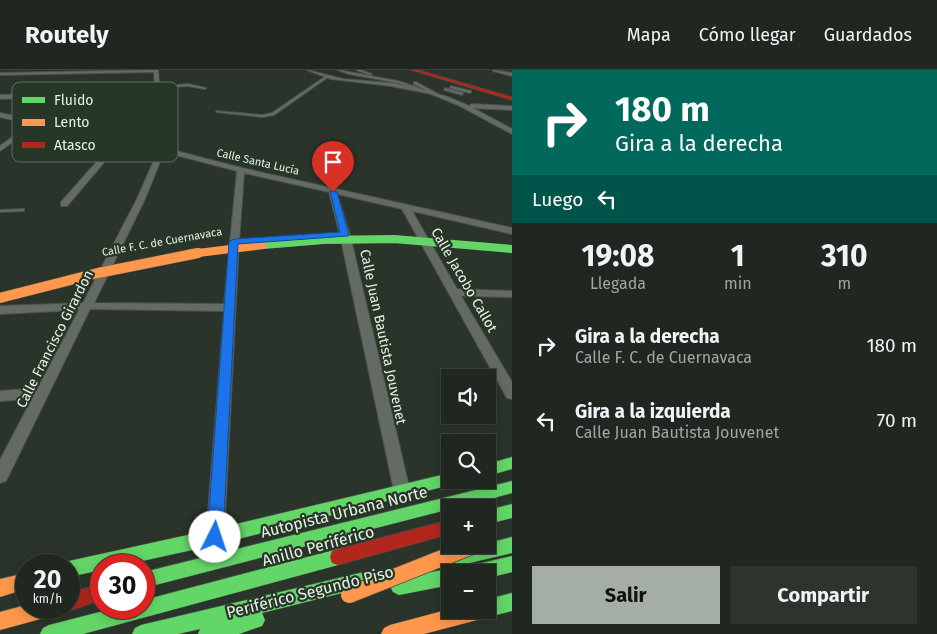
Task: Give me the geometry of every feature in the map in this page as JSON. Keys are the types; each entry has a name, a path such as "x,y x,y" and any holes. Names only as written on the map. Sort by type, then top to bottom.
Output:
{"main road":[{"path":"413,70 464,90 512,99"},
{"path":"431,70 512,93"},
{"path":"0,298 114,268 228,248 313,241 417,240 512,249"},
{"path":"496,468 512,464"},
{"path":"80,567 215,537 441,481"},
{"name":"Autopista Urbana Norte","path":"155,577 512,487"},
{"path":"496,515 512,511"},
{"name":"Anillo Periférico","path":"49,634 441,529"},
{"path":"496,538 512,534"},
{"path":"142,634 512,545"},
{"path":"349,595 452,554"},
{"path":"496,567 512,564"},
{"name":"Periférico Segundo Piso","path":"330,600 441,579"},
{"path":"0,588 15,584"},
{"path":"496,606 512,602"},
{"path":"0,621 15,617"},
{"name":"Periférico Segundo Piso","path":"207,634 264,618"},
{"path":"390,634 448,619"}],"street":[{"path":"309,70 327,77 385,83 418,88 435,93 502,123 512,132"},
{"path":"495,70 512,75"},
{"path":"0,74 156,71"},
{"path":"463,104 483,108 511,109"},
{"path":"0,149 12,140"},
{"name":"Calle Santa Lucía","path":"178,154 512,231"},
{"path":"64,204 101,162"},
{"name":"Calle Francisco Girardon","path":"0,476 44,393 141,199 157,162"},
{"path":"215,537 234,242 241,170"},
{"name":"Calle Juan Bautista Jouvenet","path":"332,190 345,235 402,491"},
{"name":"Calle Jacobo Callot","path":"405,207 512,394"},
{"name":"Calle F. C. de Cuernavaca","path":"0,292 109,263 174,250 234,242 345,235 420,235 512,244"},
{"path":"452,292 512,294"},
{"path":"0,310 86,306 230,308"},
{"path":"0,396 44,393"}],"lane":[{"path":"338,70 353,75 401,82 418,88"},
{"path":"357,70 417,84 435,93"},
{"path":"216,112 262,116 273,114 327,77"},
{"path":"178,86 188,85 205,88"},
{"path":"445,89 464,90"},
{"path":"450,89 464,90"},
{"path":"0,212 22,210"}],"traffic: fast":[{"path":"263,245 323,240 394,239 512,249"},
{"path":"496,468 512,463"},
{"path":"80,567 215,537 441,481"},
{"path":"155,577 512,487"},
{"path":"496,515 512,511"},
{"path":"461,557 512,545"},
{"path":"49,634 338,557"},
{"path":"496,567 512,564"},
{"path":"399,586 441,579"},
{"path":"141,634 364,580"},
{"path":"496,606 512,602"},
{"path":"207,634 256,620"}],"traffic: slow":[{"path":"0,298 98,273 163,259 263,245"},
{"path":"349,595 452,554"},
{"path":"0,588 15,584"},
{"path":"0,621 15,617"},
{"path":"390,634 447,619"}],"traffic: jam":[{"path":"413,70 512,99"},
{"path":"338,557 441,529"},
{"path":"80,599 90,595"}],"route":[{"path":"215,537 234,242 345,235 333,192"}]}
